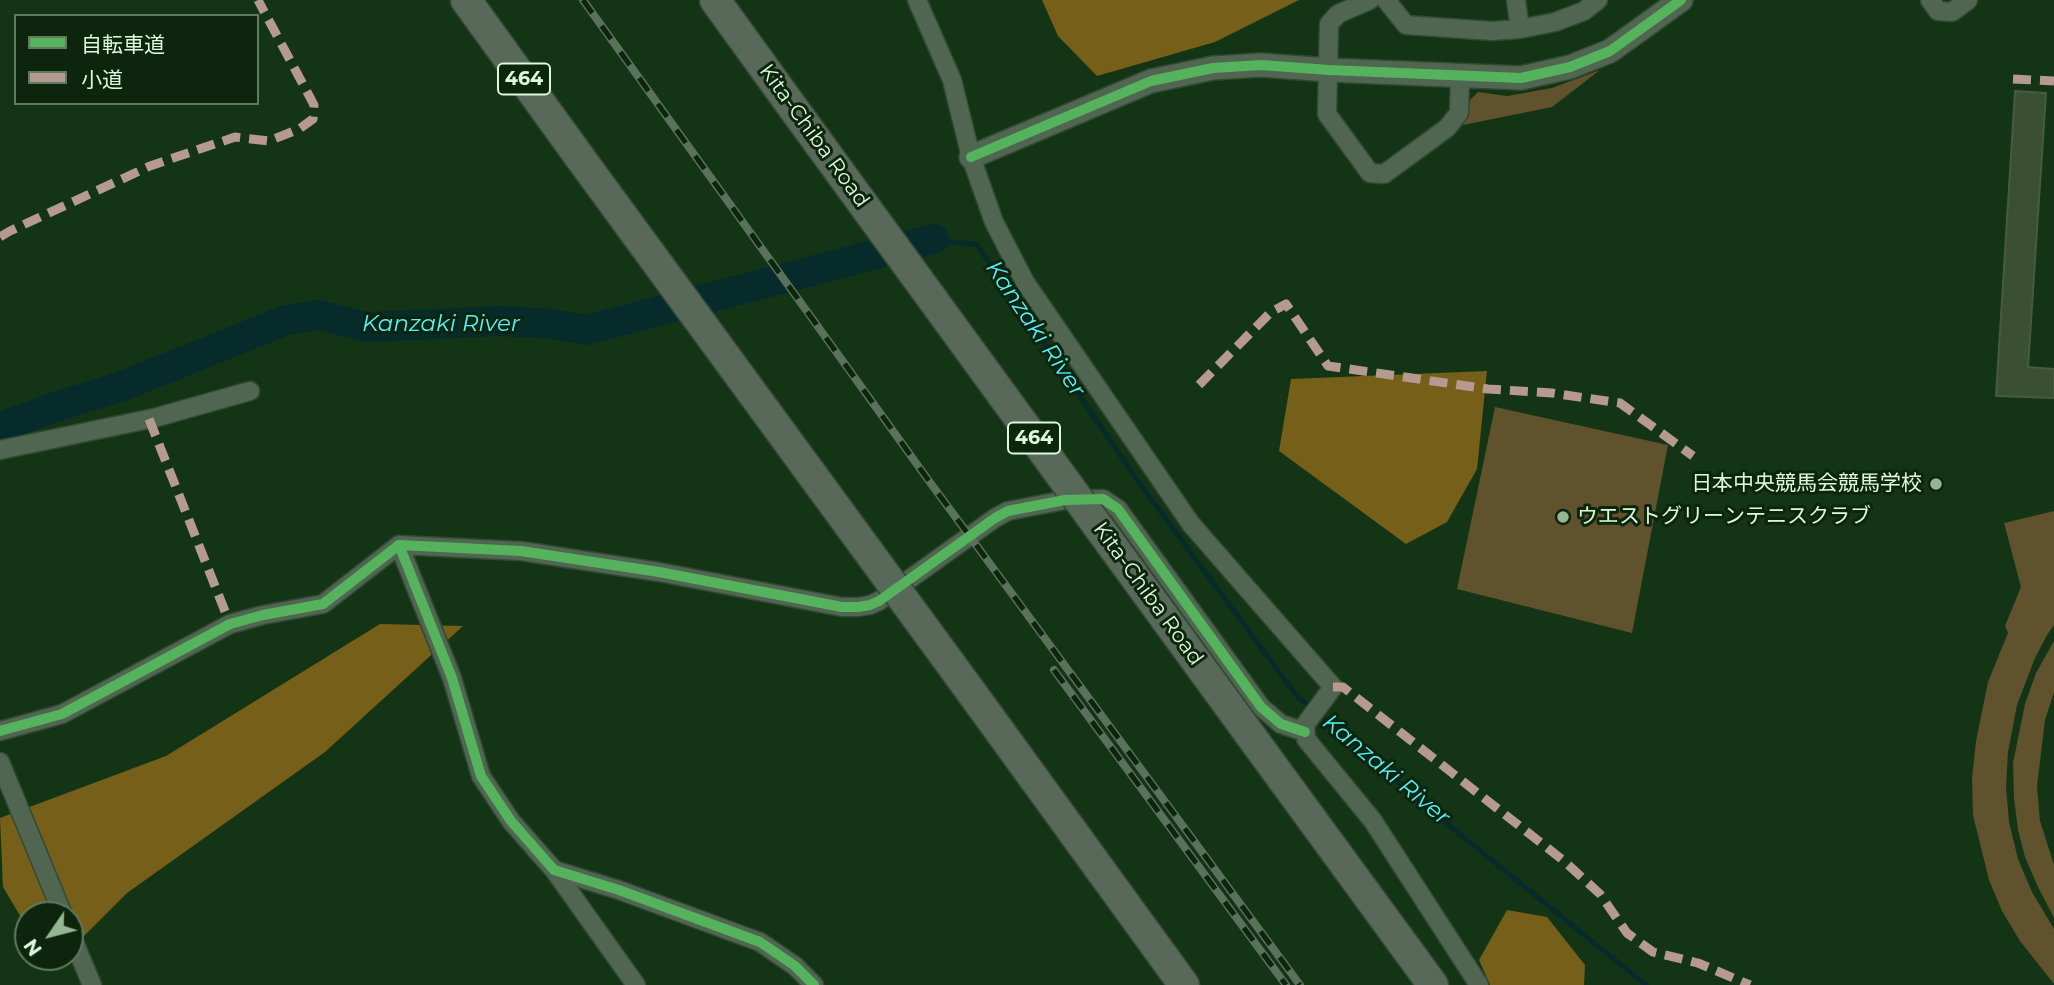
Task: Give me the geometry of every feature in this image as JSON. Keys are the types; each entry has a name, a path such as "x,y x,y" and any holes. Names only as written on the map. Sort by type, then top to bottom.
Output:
{"highway":[{"name":"464","path":"466,0 1184,985"},
{"name":"Kita-Chiba Road","path":"715,0 1433,985"}],"street":[{"path":"917,0 952,80 971,157 994,222 1026,282 1191,524 1333,687 1307,726 1306,739 1373,821 1479,985"},
{"path":"1370,0 1338,14 1329,24 1327,114 1370,173 1384,174 1447,128 1460,113 1460,76"},
{"path":"1386,0 1406,25 1492,31 1555,22 1584,10 1598,0"},
{"path":"1516,0 1520,29"},
{"path":"971,157 1151,81 1213,68 1261,65 1521,78 1570,67 1610,51 1681,0"},
{"path":"1930,0 1938,11 1952,12 1968,0"},
{"path":"0,450 153,418 250,391"},
{"path":"0,731 62,714 230,624 323,604 399,545 522,551 659,572 842,607 858,607 880,601 1008,511 1065,500 1103,499 1118,509 1261,707 1281,724 1307,726"},
{"path":"399,545 452,678 481,776 511,821 554,870 636,985"},
{"path":"0,762 57,901"},
{"path":"554,870 619,890 760,942 795,966 814,985"},
{"path":"84,966 92,985"}],"shaded area":[{"path":"1042,0 1299,0 1215,42 1097,76 1058,36"},
{"path":"1600,70 1552,107 1463,125 1469,101 1478,92 1507,96 1552,88"},
{"path":"1487,371 1477,469 1447,522 1406,544 1279,451 1291,379"},
{"name":"ウエストグリーンテニスクラブ","path":"1495,407 1668,445 1632,633 1457,589"},
{"path":"2054,511 2054,625 2035,658 2017,705 2008,752 2006,787 2009,822 2018,859 2032,892 2054,929 2054,984 2020,941 2002,911 1989,880 1973,815 1972,778 1976,741 1988,682 2008,633 2005,626 2021,587 2004,523"},
{"path":"380,624 463,626 325,752 127,893 84,936 84,901 14,901 14,905 3,887 0,818 166,756"},
{"path":"2054,641 2054,692 2045,720 2037,786 2040,821 2054,865 2054,918 2025,857 2018,830 2013,763 2025,704 2036,673"},
{"path":"1507,910 1547,917 1585,965 1584,985 1490,985 1479,960"}],"building":[{"path":"2015,91 2046,93 2028,367 2054,369 2054,398 1996,396"}],"waterway":[{"name":"Kanzaki River","path":"934,239 977,245 1135,477 1296,695 1462,836 1646,985"},
{"name":"Kanzaki River","path":"0,427 120,387 286,320 319,315 367,327 500,321 553,324 586,330 934,239"}],"railway":[{"path":"583,0 929,481 1300,985"},
{"path":"1054,670 1286,985"}],"marked path":[{"path":"0,237 150,166 235,137 269,141 299,129 313,119 314,105 258,0"},
{"path":"2013,79 2054,81"},
{"path":"1199,385 1271,312 1286,304 1328,366 1488,389 1552,393 1620,403 1693,456"},
{"path":"149,419 230,624"},
{"path":"1333,687 1343,687 1564,861 1600,894 1627,933 1653,952 1698,963 1750,985"}],"cycle path":[{"path":"971,157 1151,81 1213,68 1261,65 1521,78 1570,67 1610,51 1681,0"},
{"path":"0,731 62,714 230,624 323,604 399,545 521,551 659,572 842,607 858,607 879,601 1008,511 1065,500 1103,499 1118,509 1261,707 1281,724 1305,732"},
{"path":"399,545 452,678 481,776 511,821 554,870 619,890 760,942 795,966 814,985"}],"place":[{"name":"日本中央競馬会競馬学校","path":"1936,484"},
{"name":"ウエストグリーンテニスクラブ","path":"1563,517"}]}
